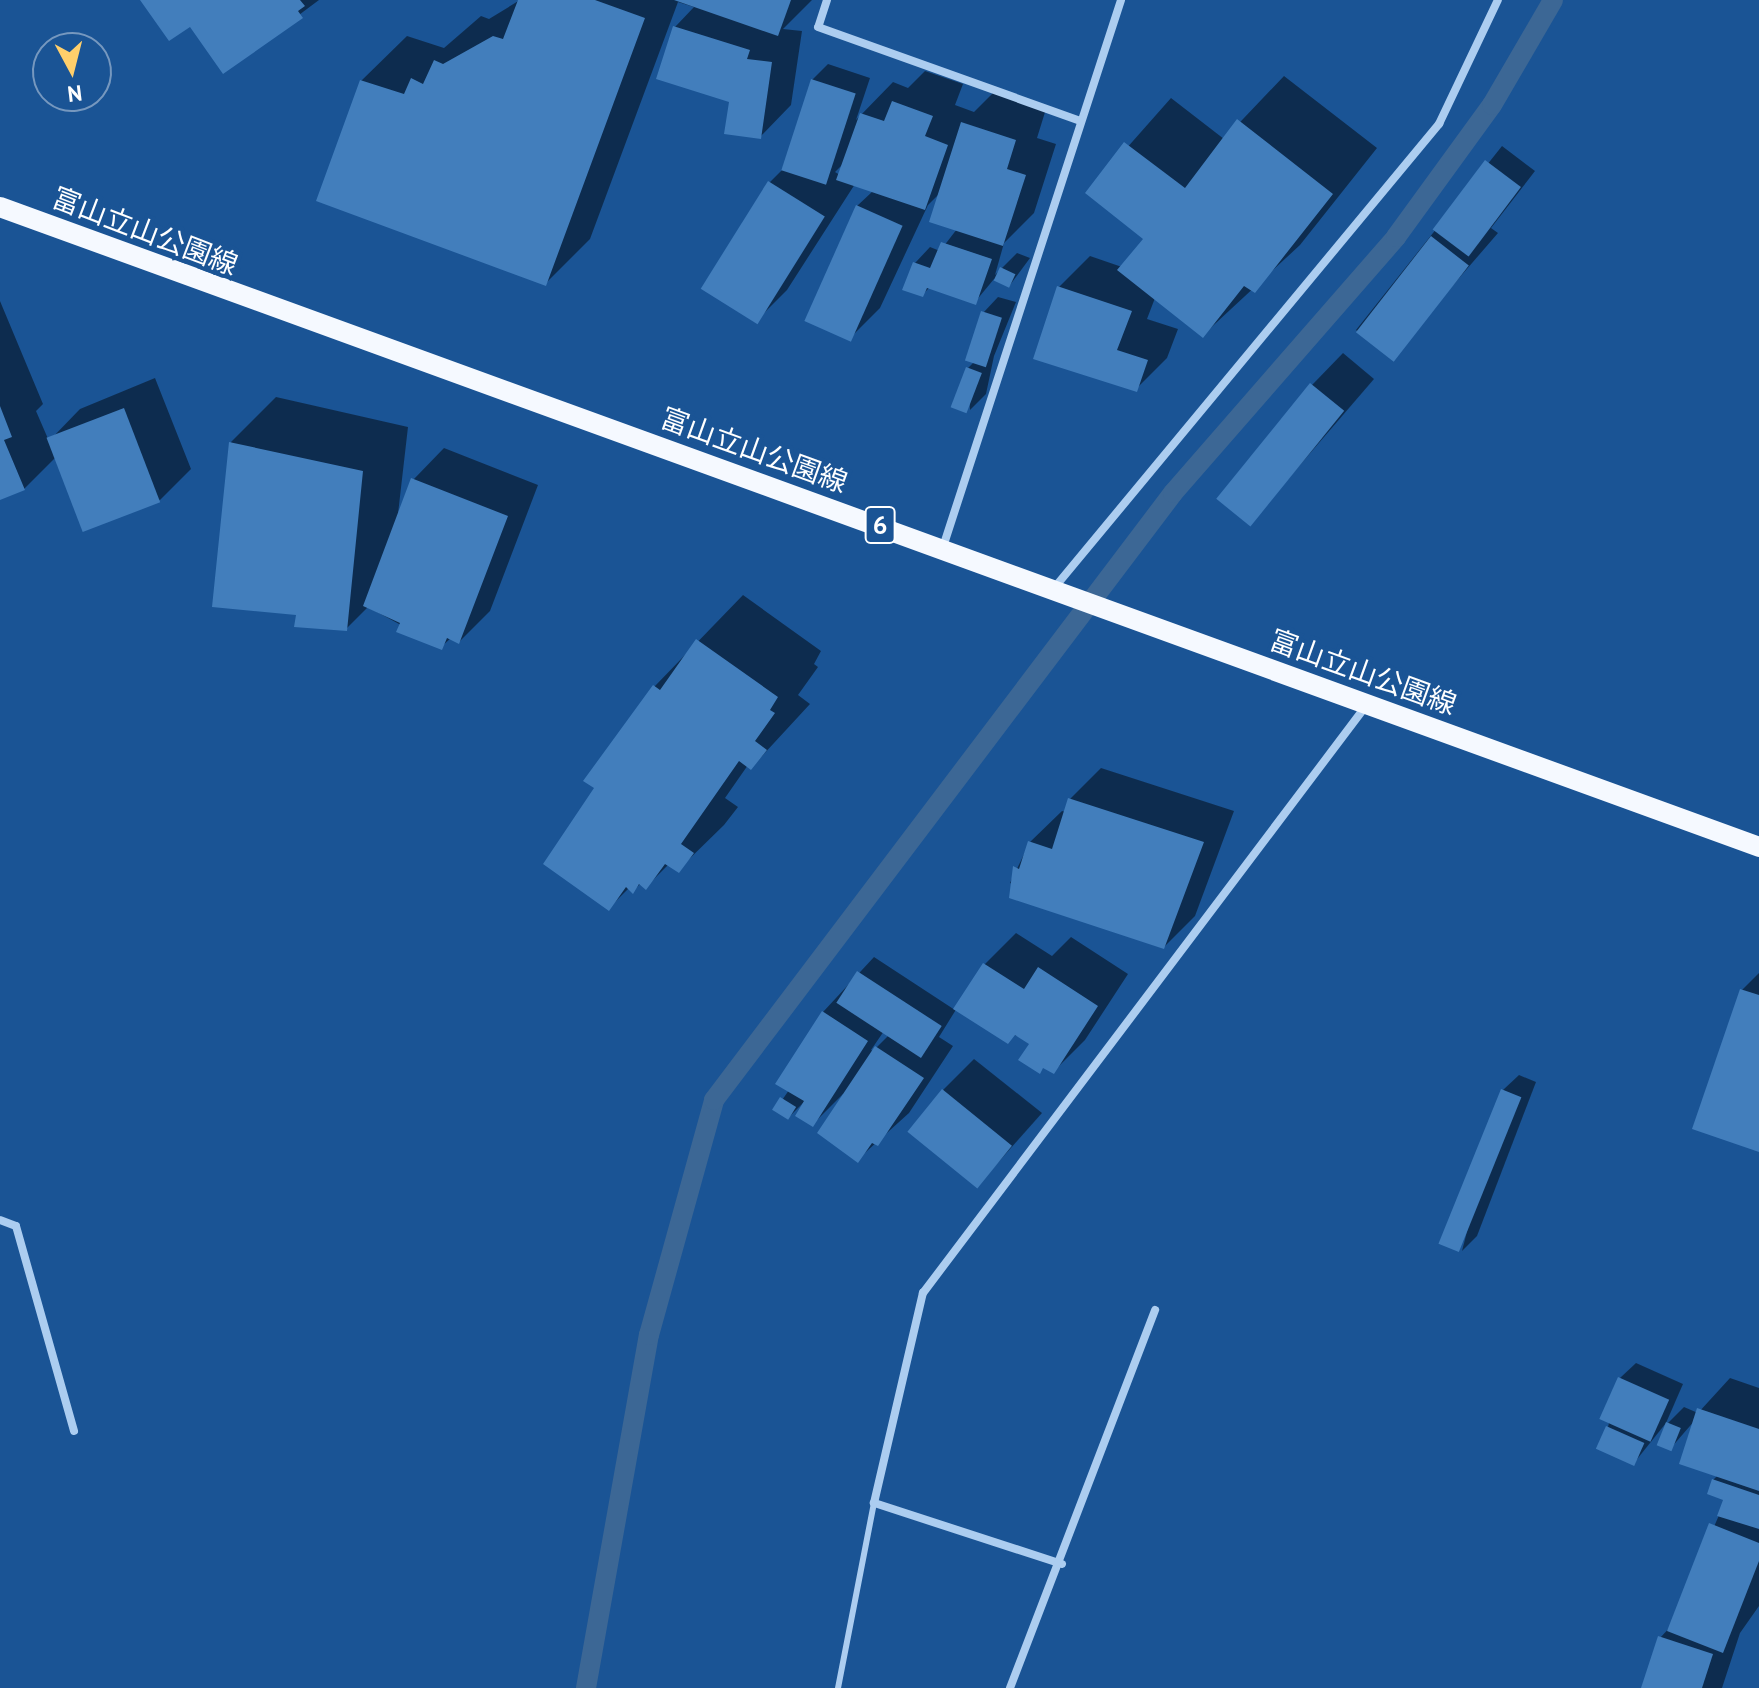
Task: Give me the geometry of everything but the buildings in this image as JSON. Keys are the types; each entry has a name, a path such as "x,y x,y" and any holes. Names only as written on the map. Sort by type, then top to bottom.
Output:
{"main road":[{"name":"富山立山公園線","path":"0,207 943,547 1759,847"}],"street":[{"path":"827,0 818,27 1080,121"},
{"path":"943,547 1121,0"},
{"path":"1054,588 1439,124 1498,0"},
{"path":"1062,1564 874,1503 923,1293 1368,703"},
{"path":"0,1220 16,1226 74,1431"},
{"path":"1010,1688 1062,1564 1155,1310"}],"lane":[{"path":"838,1688 874,1503"}],"waterway":[{"path":"586,1688 649,1335 714,1100 1173,493 1396,237 1492,105 1553,0"}]}
